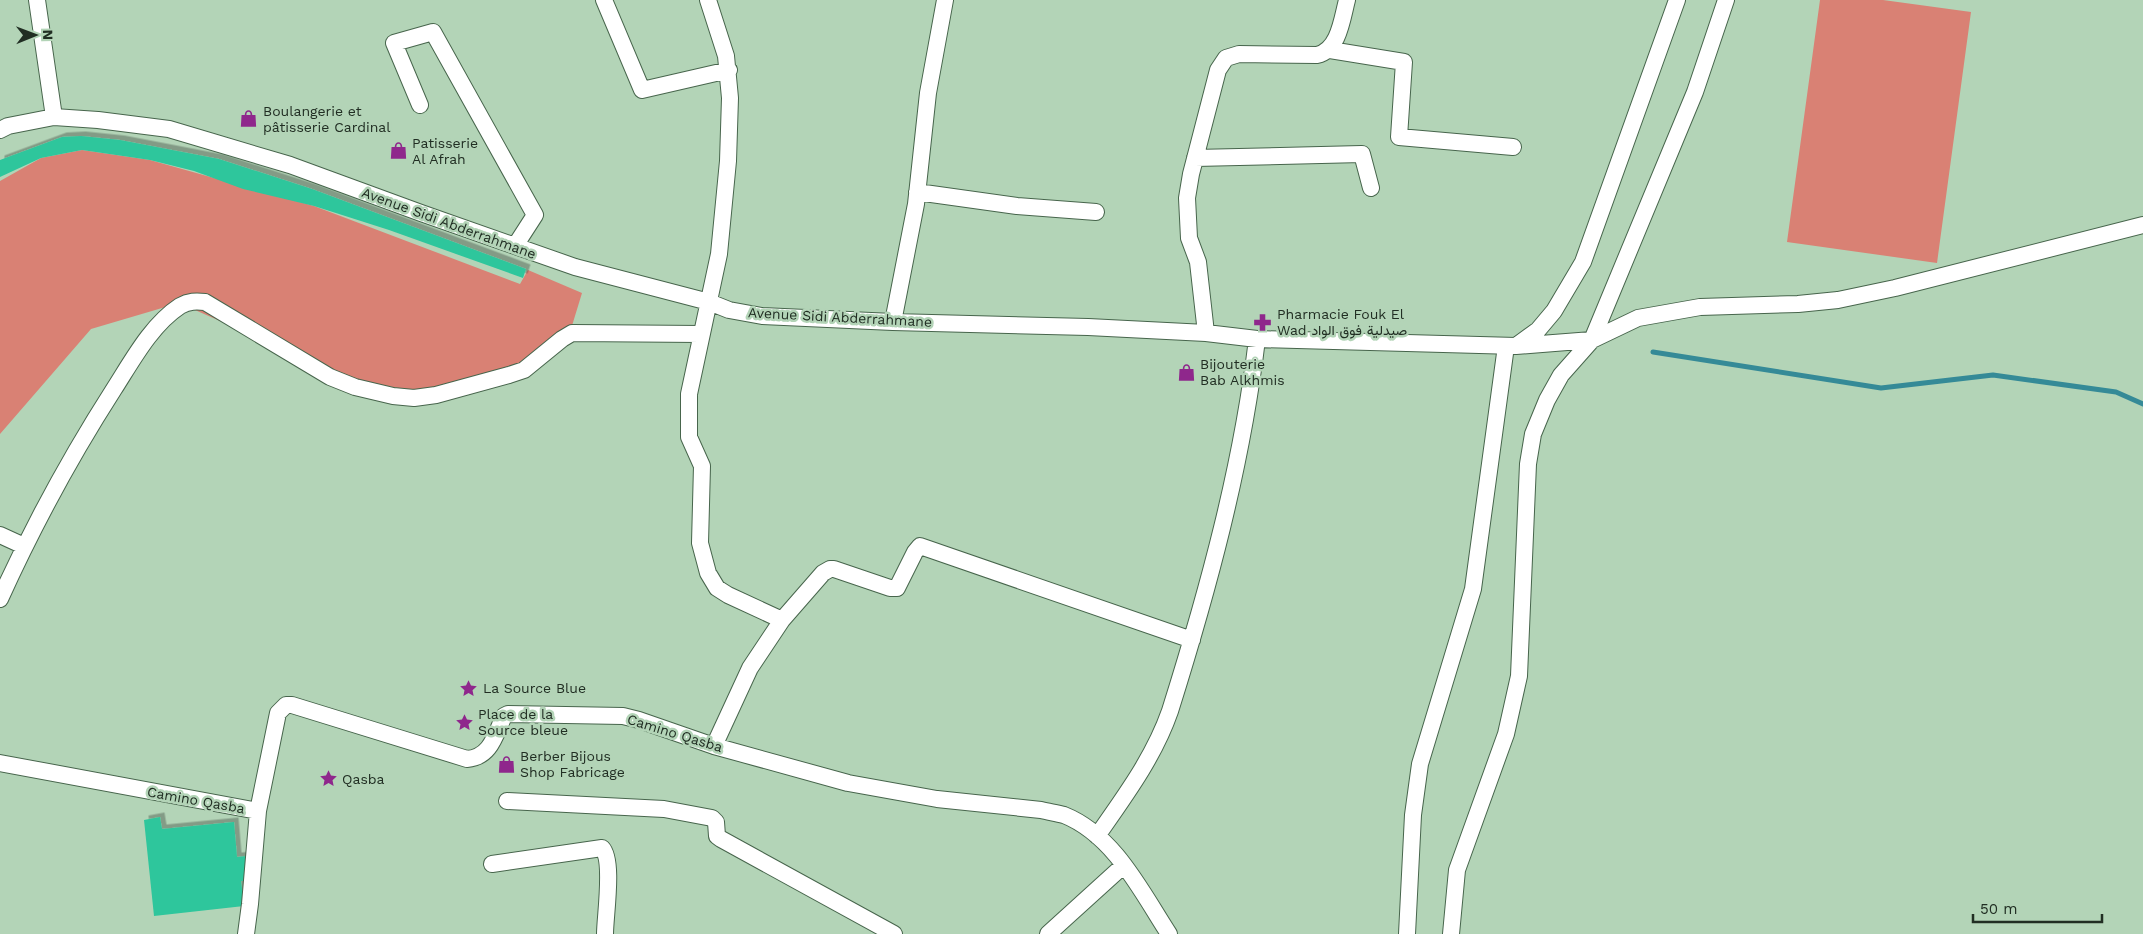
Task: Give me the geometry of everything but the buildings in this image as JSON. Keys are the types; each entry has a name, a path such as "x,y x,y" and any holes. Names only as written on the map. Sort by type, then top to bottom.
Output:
{"street":[{"path":"37,0 54,117"},
{"path":"604,0 642,90 729,70"},
{"path":"708,0 729,70 728,161 719,254 689,394 688,430 690,443 702,466 700,543 703,560 712,581 721,592 782,620"},
{"path":"893,322 917,192 928,93 945,0"},
{"path":"1330,50 1347,0"},
{"path":"1407,934 1413,816 1420,764 1473,589 1510,346 1538,330 1554,311 1583,262 1678,0"},
{"path":"1451,934 1456,870 1506,734 1519,676 1528,464 1533,434 1547,400 1561,375 1592,340 1695,92 1726,0"},
{"path":"420,106 394,43 434,32 536,215 515,246"},
{"path":"1206,333 1198,262 1189,238 1187,198 1195,158 1218,70 1226,58 1239,54 1317,54 1330,50 1404,62 1399,137 1513,147"},
{"name":"Avenue Sidi Abderrahmane","path":"3,127 54,117 98,120 169,129 290,165 575,267 709,302 729,310 762,316 893,322 1088,327 1206,333 1257,339 1510,346 1592,340"},
{"path":"1195,158 1362,154 1371,188"},
{"path":"917,192 1017,206 1096,212"},
{"path":"1592,340 1638,318 1700,307 1798,304 1838,300 1895,288 2143,225"},
{"path":"0,599 24,546 100,411 133,359 162,323 178,308 192,301 205,302 330,377 355,387 393,396 414,398 436,396 524,370 572,333 646,332 701,334"},
{"path":"1097,836 1144,767 1161,737 1192,640 1226,512 1251,394 1257,339"},
{"path":"0,535 24,546"},
{"path":"714,746 750,668 782,620 823,573 830,569 843,571 890,588 897,588 915,552 920,546 1192,640"},
{"name":"Camino Qasba","path":"0,763 258,811 278,712 286,705 292,705 467,759 477,758 484,754 489,749 504,716 514,712 623,716 714,746 804,771 889,791 1041,810 1063,815 1097,836 1124,864 1169,934"},
{"path":"507,801 664,809 712,818 716,822 717,836 721,839 894,934"},
{"path":"246,934 258,811"},
{"path":"492,864 602,848 606,854 608,876 605,934"},
{"path":"1048,934 1124,864"}],"shaded area":[{"path":"1820,0 1883,0 1971,12 1937,263 1787,242"},
{"path":"82,150 150,160 314,206 520,284 528,270 582,293 571,329 523,367 440,395 357,381 179,303 91,329 0,434 0,181 41,158"}],"waterway":[{"path":"1653,352 1881,388 1993,375 2116,392 2143,404"}],"place":[{"name":"Boulangerie et pâtisserie Cardinal","path":"249,119"},
{"name":"Patisserie Al Afrah","path":"398,151"},
{"name":"Pharmacie Fouk El Wad صيدلية فوق الواد","path":"1263,322"},
{"name":"Bijouterie Bab Alkhmis","path":"1186,372"},
{"name":"La Source Blue","path":"469,688"},
{"name":"Place de la Source bleue","path":"464,722"},
{"name":"Berber Bijous Shop Fabricage","path":"506,764"},
{"name":"Qasba","path":"328,779"}]}
